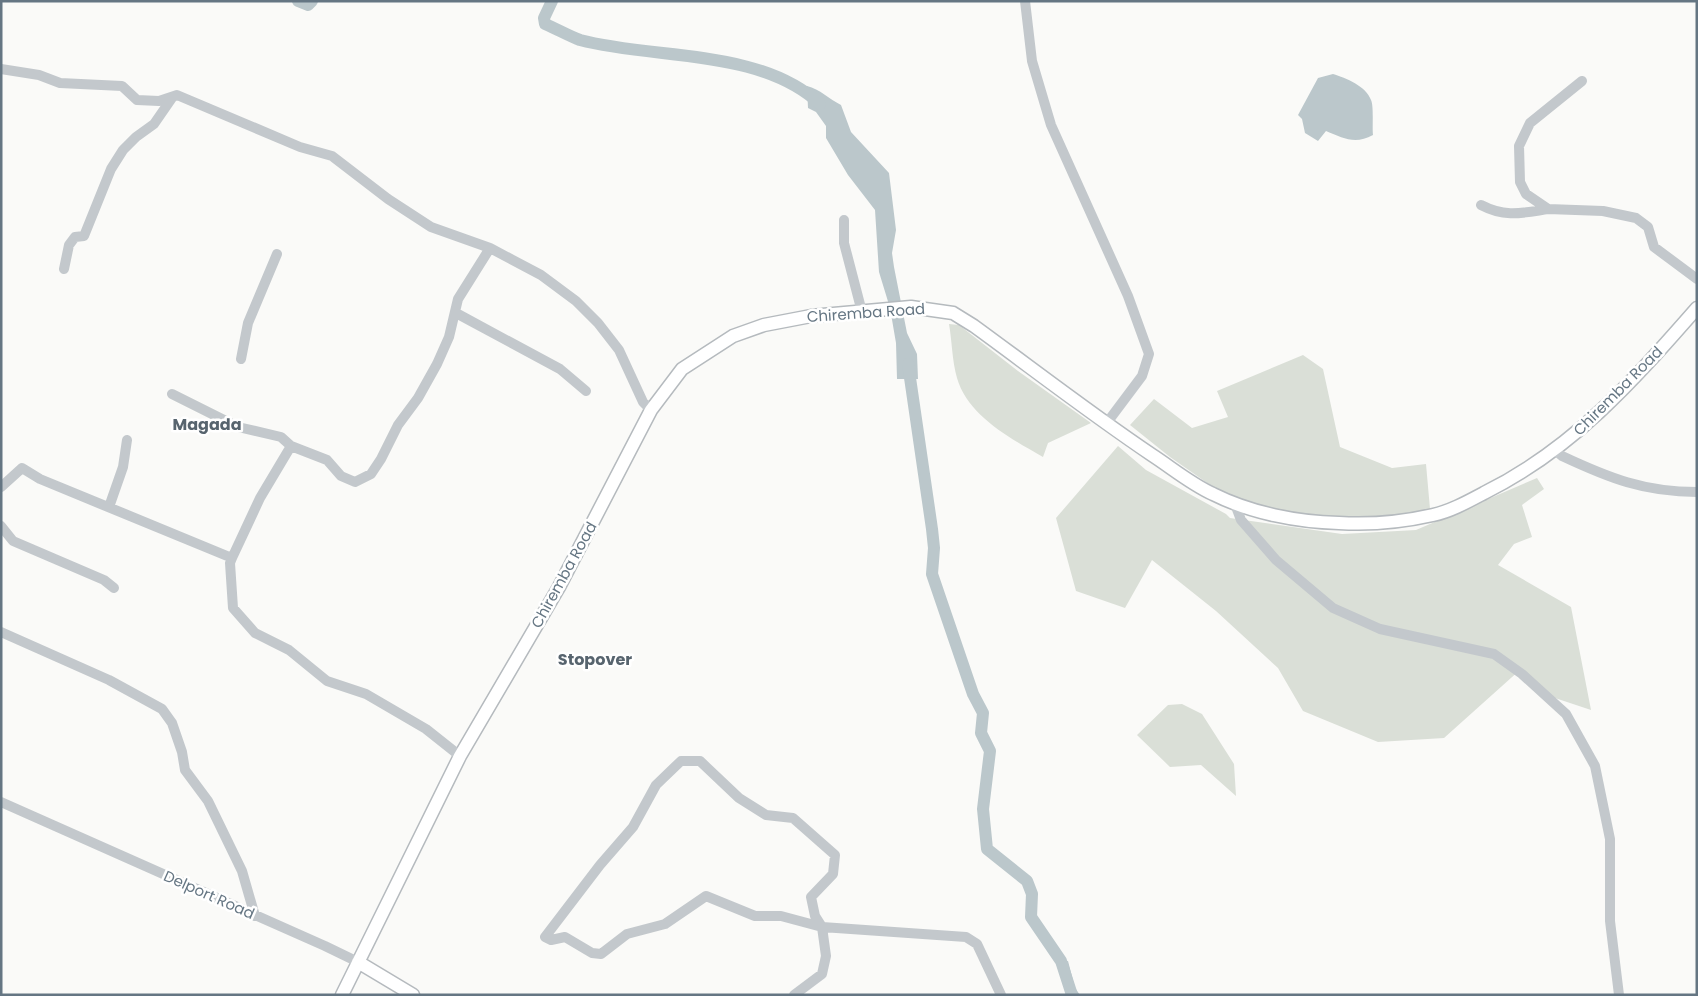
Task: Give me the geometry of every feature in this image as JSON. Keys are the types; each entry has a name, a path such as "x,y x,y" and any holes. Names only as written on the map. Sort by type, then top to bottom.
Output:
{"main road":[{"name":"Chiremba Road","path":"342,995 460,756 559,587 651,410 682,369 697,357 733,336 785,320 908,308 935,309 961,317 1106,424 1190,482 1235,504 1289,518 1321,523 1355,524 1409,520 1455,508 1503,484 1556,451 1600,414 1697,308"},
{"name":"Delport Road","path":"358,962 413,995"}],"street":[{"path":"1025,1 1032,61 1051,126 1128,296 1149,354 1142,376 1106,424"},
{"path":"1,69 39,75 60,83 122,86 137,100 158,101 177,95 300,147 332,156 388,199 431,227 490,248 541,275 576,301 598,322 619,350 643,402 651,410"},
{"path":"1548,209 1526,194 1520,182 1519,146 1530,123 1582,81"},
{"path":"64,268 69,245 75,237 84,236 111,169 119,156 136,137 154,124 172,98"},
{"path":"1481,204 1493,211 1508,214 1548,209 1603,211 1636,218 1648,227 1654,247 1697,279"},
{"path":"844,220 844,243 862,312"},
{"path":"172,394 238,427 281,437 291,446 327,460 341,476 355,482 371,474 382,459 398,425 418,398 437,364 456,313 458,299 490,248"},
{"path":"241,360 248,323 277,254"},
{"path":"456,313 560,369 586,391"},
{"path":"109,507 123,468 127,440"},
{"path":"291,446 260,498 230,563 233,608 255,633 289,650 327,681 366,694 426,728 460,756"},
{"path":"1556,451 1562,456 1628,484 1669,492 1697,492"},
{"path":"1,487 22,468 40,479 232,558"},
{"path":"1235,504 1241,520 1276,560 1333,608 1380,629 1494,654 1522,674 1566,714 1594,766 1610,839 1610,920 1618,995"},
{"path":"1,526 13,541 104,580 114,588"},
{"path":"1,632 109,680 162,709 172,723 182,752 185,770 208,801 242,871 255,916"},
{"path":"794,995 822,974 826,956 822,928 815,916 811,897 833,874 835,855 793,818 766,815 739,798 700,761 681,761 656,785 633,828 600,865 545,937 551,940 565,937 592,953 601,954 627,934 665,924 706,896 755,916 781,916 822,928 966,937 978,944 1001,995"},
{"name":"Delport Road","path":"1,802 358,962"}],"shaded area":[{"path":"1333,74 1355,83 1368,95 1372,107 1373,135 1355,140 1326,131 1318,141 1305,133 1302,119 1298,115 1318,78"},
{"path":"807,86 816,89 841,105 851,132 889,173 896,230 892,253 907,333 917,354 918,379 897,379 896,343 890,308 879,272 875,210 848,175 826,138 826,126 816,112 808,108"},
{"path":"949,324 959,325 1018,371 1091,423 1048,443 1043,457 1004,434 980,415 962,392 955,371"},
{"path":"1303,355 1323,369 1340,447 1392,468 1426,464 1430,509 1408,519 1337,521 1276,512 1223,494 1170,457 1130,425 1154,399 1192,428 1228,417 1217,391"},
{"path":"1118,446 1146,470 1230,518 1342,534 1416,530 1537,478 1544,489 1522,505 1532,537 1514,544 1498,565 1571,607 1591,710 1552,697 1521,669 1444,738 1378,742 1303,711 1278,668 1216,611 1152,560 1125,608 1076,591 1056,518"},
{"path":"1182,704 1202,714 1234,764 1236,796 1201,765 1170,767 1137,735 1168,705"},
{"path":"1068,961 1075,988 1080,995 1066,995 1058,962"}],"waterway":[{"path":"298,1 308,5 312,1"},
{"path":"552,1 544,18 545,24 580,40 738,64 768,73 796,86 820,104"},
{"path":"908,364 932,529 934,548 932,574 973,694 983,713 981,733 990,751 983,809 987,849 1027,881 1032,894 1031,917 1061,961 1072,995"}],"district":[{"name":"Magada","path":"207,424"},
{"name":"Stopover","path":"595,659"}]}
